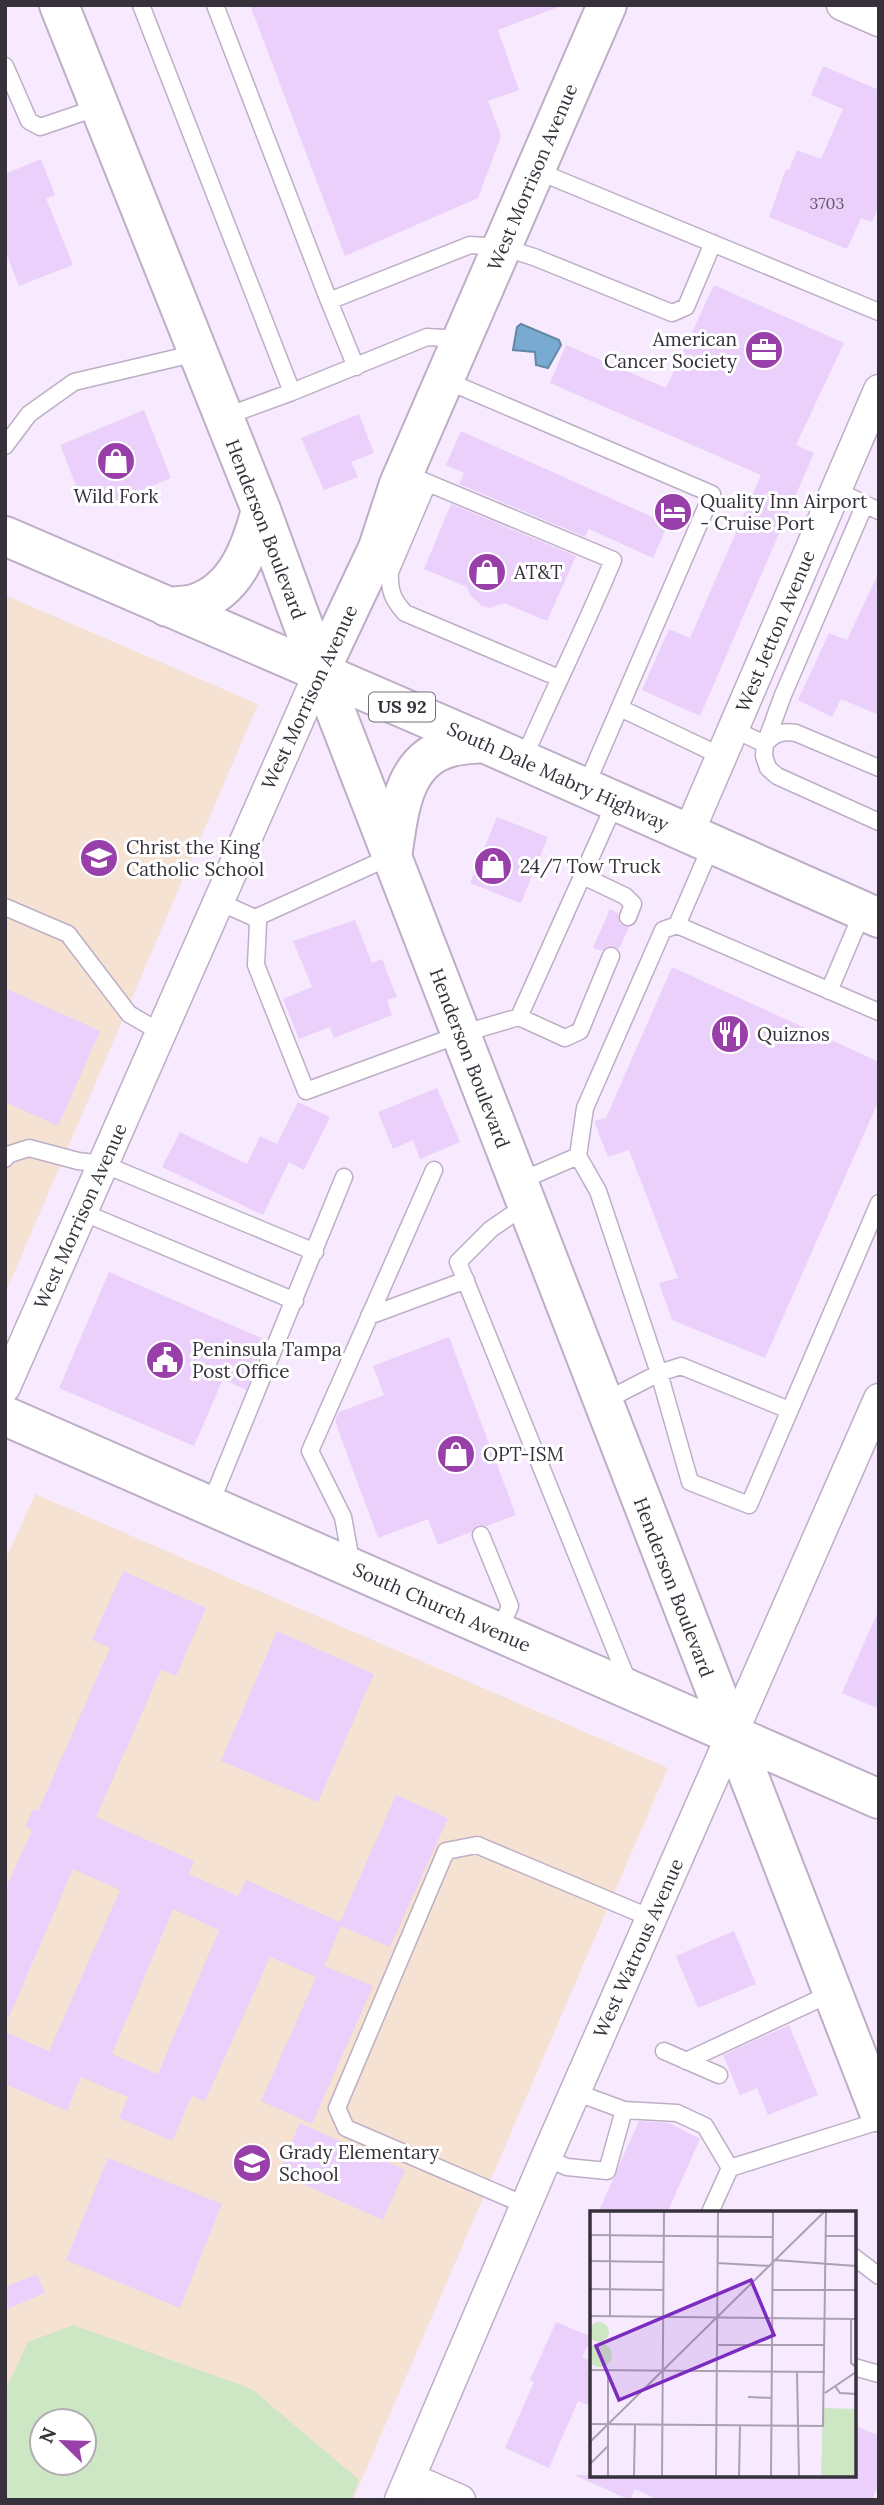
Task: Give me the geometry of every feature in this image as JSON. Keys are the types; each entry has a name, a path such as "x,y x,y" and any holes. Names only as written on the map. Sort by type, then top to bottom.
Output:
{"main road":[{"name":"Henderson Boulevard","path":"59,5 261,510 320,671 879,2112"},
{"name":"West Morrison Avenue","path":"320,671 378,548 416,478 445,380 607,5"},
{"path":"167,607 194,604 213,594 236,575 249,550 261,510"},
{"name":"South Dale Mabry Highway","path":"5,536 320,671 871,914"},
{"path":"392,856 404,790 414,772 429,757 450,747 484,743"},
{"name":"South Church Avenue","path":"5,1416 879,1799"}],"street":[{"path":"842,5 879,21"},
{"name":"West Jetton Avenue","path":"700,839 721,756 879,390"},
{"name":"West Morrison Avenue","path":"5,1387 320,671"},
{"name":"West Watrous Avenue","path":"405,2489 546,2158 879,1399"},
{"path":"405,2489 460,2500"}],"lane":[{"path":"141,5 292,392"},
{"path":"215,5 356,367"},
{"path":"5,66 29,121 40,127 99,107"},
{"path":"535,170 879,312"},
{"path":"329,300 470,245 502,247 534,257 672,313 686,307 713,243"},
{"path":"224,416 292,392 428,337 444,338 460,344"},
{"path":"5,446 29,414 74,382 198,353"},
{"path":"445,380 712,495 620,708 583,876 519,1017"},
{"path":"523,760 613,560 416,478 390,572 389,588 395,602 405,613 559,678"},
{"path":"836,490 872,507 783,695 765,744 764,756 768,768 777,776 879,822"},
{"path":"620,708 721,756"},
{"path":"733,729 765,744"},
{"path":"765,744 772,736 783,731 796,733 879,768"},
{"path":"677,925 700,839"},
{"path":"217,901 255,918 392,856"},
{"path":"583,876 625,896 633,904 628,917"},
{"path":"5,907 68,934 129,1014 160,1032"},
{"path":"829,991 871,914"},
{"path":"255,918 258,934 256,964 306,1091 461,1034 519,1017 565,1038 580,1031 611,956"},
{"path":"879,1012 677,925 663,930 585,1108 578,1156 598,1191 659,1373 690,1482 748,1505 879,1203"},
{"path":"5,1159 7,1155 29,1148 78,1161 103,1164 315,1252"},
{"path":"578,1156 523,1193 458,1262 631,1690"},
{"path":"352,1568 342,1517 310,1451 434,1170"},
{"path":"210,1505 344,1177"},
{"path":"82,1212 295,1301"},
{"path":"369,1316 466,1280"},
{"path":"603,1402 659,1373 681,1366 789,1410"},
{"path":"481,1535 510,1606 499,1632"},
{"path":"526,2205 346,2128 337,2108 446,1851 477,1845 651,1918"},
{"path":"686,2061 832,1993"},
{"path":"664,2051 719,2075"},
{"path":"575,2092 624,2110 677,2113 705,2126 730,2168"},
{"path":"546,2158 567,2166 607,2171 624,2110"},
{"path":"711,2210 730,2168 879,2121"},
{"path":"856,2259 879,2276"},
{"path":"856,2368 879,2374"}],"shaded area":[{"name":"Christ the King Catholic School","path":"5,595 258,704 5,1294"},
{"name":"Grady Elementary School","path":"35,1494 668,1768 353,2500 5,2500 5,1561"}],"green space":[{"path":"73,2325 252,2389 359,2480 351,2500 5,2500 5,2391 28,2342"}],"water":[{"path":"521,324 559,340 561,345 548,368 536,365 535,352 513,350 517,327"}],"building":[{"path":"250,5 558,7 498,30 519,90 488,101 501,136 478,198 345,256"},
{"path":"823,66 879,90 879,206 872,222 861,218 847,249 769,217 786,169 789,170 797,150 821,159 843,109 811,95"},
{"path":"41,159 55,195 46,198 73,265 19,286 5,251 5,174"},
{"path":"714,285 844,343 796,445 814,453 700,716 642,690 669,629 690,638 761,475 550,383 566,345 666,388"},
{"name":"Wild Fork","path":"144,410 171,478 108,504 78,490 60,445"},
{"path":"359,414 374,453 351,462 358,477 324,490 301,438"},
{"path":"461,431 668,524 653,558 589,529 585,537 459,484 464,473 446,465"},
{"path":"451,504 576,556 547,621 504,603 490,608 482,606 470,595 467,587 424,569"},
{"path":"879,572 879,715 841,699 832,717 798,700 829,633 847,640"},
{"path":"497,817 548,837 521,903 470,883"},
{"path":"610,909 618,913 620,924 629,927 619,949 610,946 602,951 593,948"},
{"path":"355,920 372,963 382,959 397,997 387,1000 392,1015 334,1038 330,1027 299,1039 283,999 312,987 293,941"},
{"path":"672,967 879,1062 879,1100 765,1358 672,1320 659,1283 678,1278 629,1150 608,1157 594,1121 606,1118"},
{"path":"5,988 100,1031 58,1126 5,1102"},
{"path":"437,1088 460,1142 420,1159 413,1140 393,1149 378,1112"},
{"path":"298,1102 330,1117 304,1170 289,1162 263,1215 162,1167 180,1132 247,1164 260,1136 277,1144"},
{"name":"Peninsula Tampa Post Office","path":"109,1272 266,1340 246,1390 223,1379 194,1446 59,1388"},
{"path":"449,1337 516,1515 487,1526 478,1525 471,1532 438,1545 428,1519 378,1538 335,1421 339,1412 384,1395 373,1366"},
{"path":"123,1571 206,1608 176,1676 161,1670 96,1817 194,1861 189,1874 238,1896 246,1880 340,1922 396,1795 448,1818 390,1947 341,1926 324,1966 373,1986 312,2124 261,2101 316,1977 270,1957 205,2101 192,2096 172,2141 119,2118 128,2097 81,2077 67,2111 5,2084 5,2032 49,2051 120,1890 73,1869 5,2026 5,1890 32,1830 25,1827 33,1809 38,1811 110,1648 92,1640","holes":["173,1909 219,1930 158,2074 112,2054"]},
{"path":"879,1609 879,1709 842,1693"},
{"path":"277,1631 374,1674 318,1802 221,1761"},
{"path":"734,1931 756,1984 698,2008 676,1956"},
{"path":"789,2025 818,2095 768,2115 757,2088 740,2095 723,2055"},
{"path":"639,2121 669,2123 700,2139 668,2211 599,2211"},
{"path":"300,2123 405,2170 383,2220 278,2173"},
{"path":"108,2158 222,2204 180,2308 66,2260"},
{"path":"37,2274 45,2293 5,2310 5,2287"},
{"path":"556,2322 590,2336 582,2357 590,2360 590,2406 578,2401 549,2468 505,2448 534,2382 530,2380"},
{"path":"856,2426 879,2436 879,2484 872,2500 659,2500 635,2489 630,2500 574,2475 856,2477"}],"place":[{"name":"American Cancer Society","path":"764,350"},
{"name":"Wild Fork","path":"116,461"},
{"name":"Quality Inn Airport - Cruise Port","path":"673,512"},
{"name":"AT&T","path":"487,572"},
{"name":"Christ the King Catholic School","path":"99,858"},
{"name":"24/7 Tow Truck","path":"493,866"},
{"name":"Quiznos","path":"730,1034"},
{"name":"Peninsula Tampa Post Office","path":"165,1360"},
{"name":"OPT-ISM","path":"456,1454"},
{"name":"Grady Elementary School","path":"252,2163"}]}
